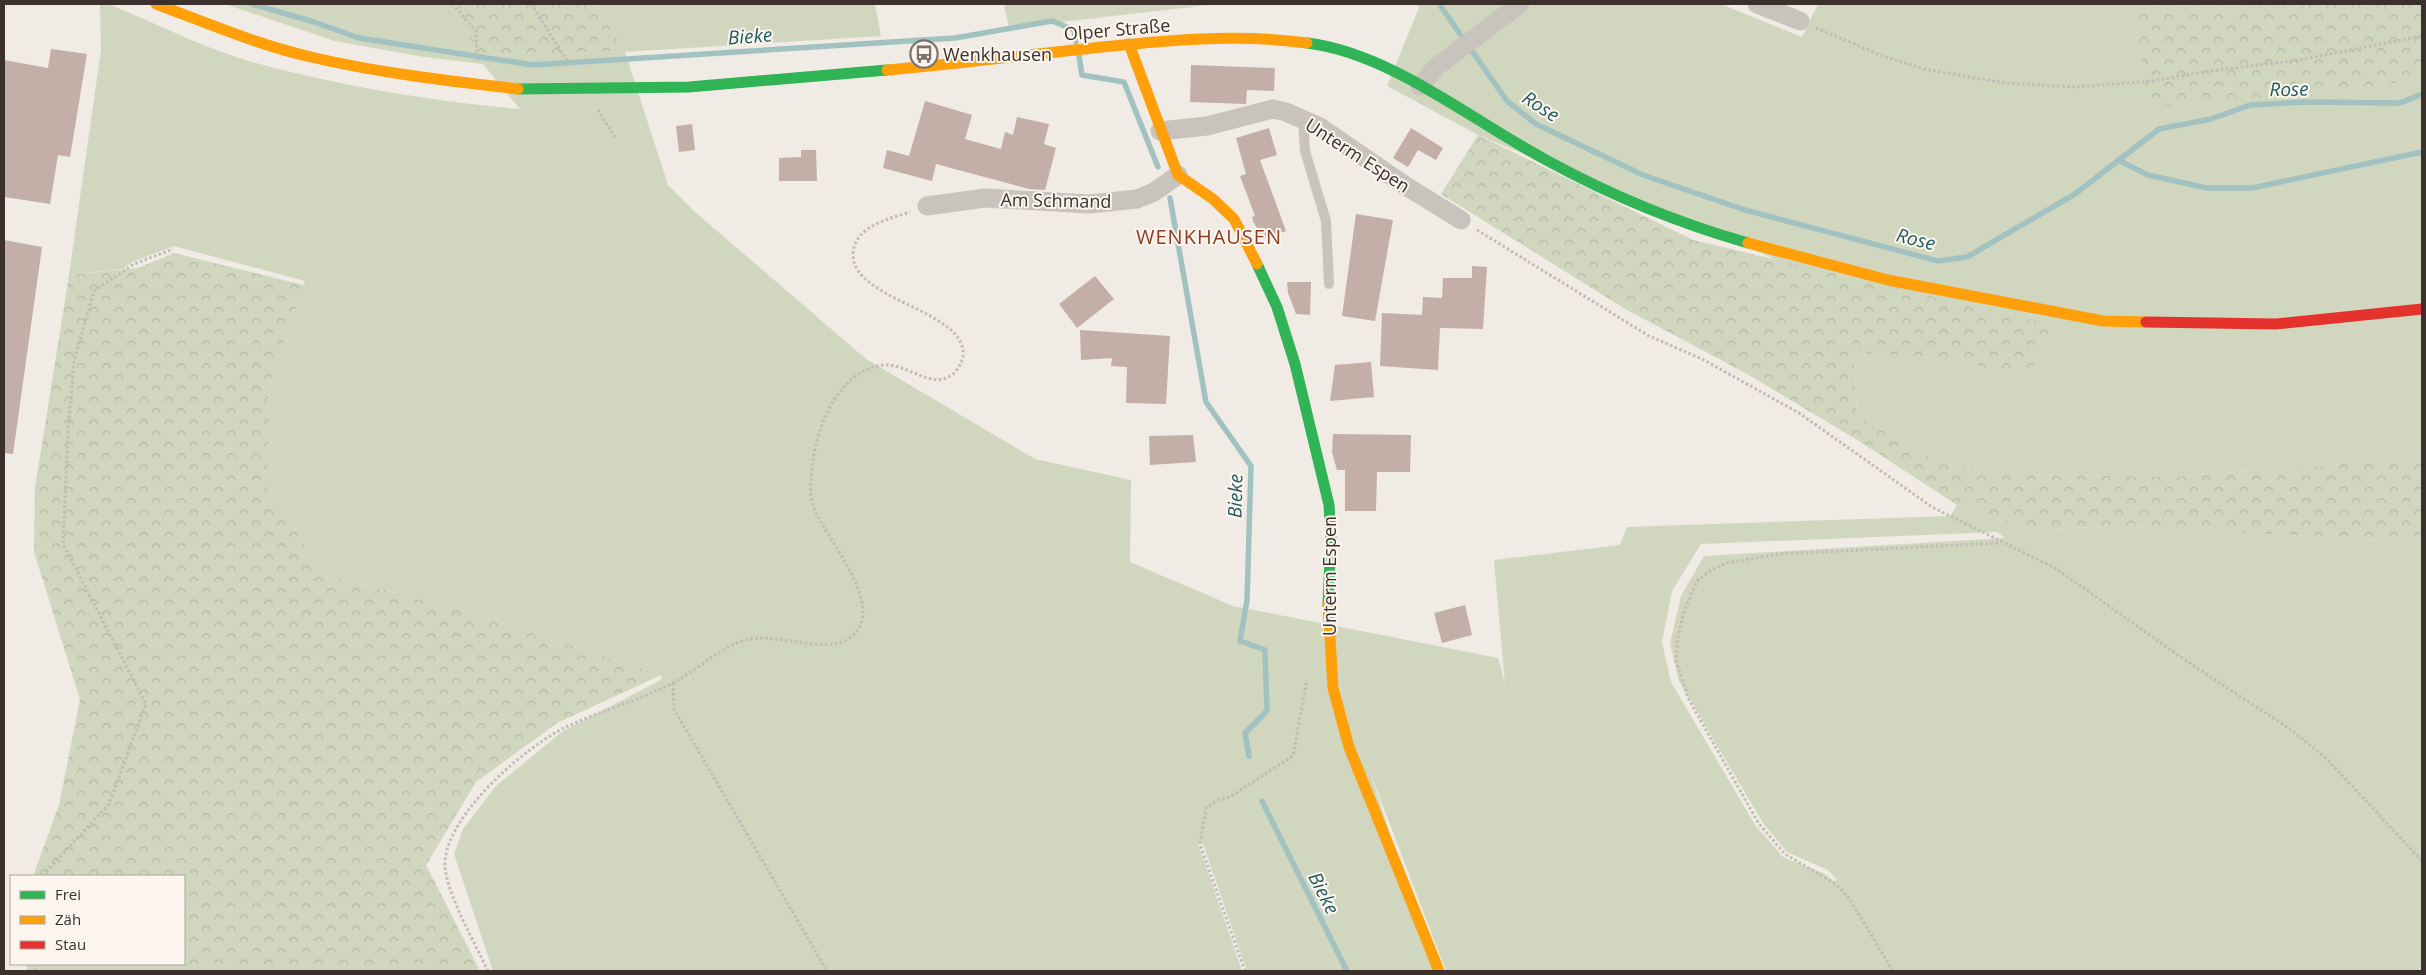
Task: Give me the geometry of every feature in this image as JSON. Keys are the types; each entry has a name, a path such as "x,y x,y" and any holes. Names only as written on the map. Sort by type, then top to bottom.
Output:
{"main road":[{"name":"Olper Straße","path":"156,4 270,47 310,58 421,78 524,90 689,87 922,67 1129,44 1222,38 1270,38 1317,44 1363,57 1420,86 1547,161 1615,195 1693,227 1784,254 1888,280 2103,321 2276,324 2422,309"},
{"path":"1129,44 1178,175"},
{"name":"Unterm Espen","path":"1178,175 1213,199 1234,219 1248,244 1277,307 1295,364 1329,505 1331,537 1327,618 1334,688 1349,747 1439,971"}],"street":[{"path":"1420,86 1436,67 1449,56 1520,4"},
{"path":"1757,4 1800,21"},
{"name":"Unterm Espen","path":"1160,131 1207,126 1272,109 1303,118 1461,220"},
{"name":"Am Schmand","path":"927,206 985,198 1089,204 1137,199 1154,192 1178,175"}],"lane":[{"path":"1303,118 1304,151 1326,221 1329,284"}],"path":[{"path":"452,4 476,31 478,64"},
{"path":"531,4 536,12"},
{"path":"1800,21 1883,56 1924,69 2005,83 2074,87 2153,81 2202,72 2299,60 2422,36"},
{"path":"488,971 446,879 445,860 453,833 468,810 492,784 531,750 564,728 673,683 743,640 782,638 821,644 844,641 855,633 861,622 864,609 861,595 851,572 819,520 811,501 810,484 814,454 824,418 838,396 854,378 868,368 886,365 894,366 931,379 943,380 956,372 962,361 963,349 959,338 948,327 882,291 862,275 854,262 855,243 864,232 878,224 927,206"},
{"path":"1461,220 1649,336 1702,359 1799,413 1932,507 2055,568 2188,662 2290,729 2326,759 2422,861"},
{"path":"44,875 109,804 146,704 62,544 74,361 94,292 134,264 173,249"},
{"path":"1893,971 1849,898 1837,885 1785,854 1759,824 1688,698 1676,661 1680,628 1697,582 1708,572 1726,563 1780,554 2002,543"},
{"path":"1245,971 1200,844 1206,808 1218,800 1230,797 1293,756 1309,674"},
{"path":"673,683 674,710 826,971"}],"green space":[{"path":"100,4 108,4 198,43 252,62 285,71 385,92 452,102 520,109 483,64 424,57 335,41 225,4 451,4 480,55 625,51 596,4 875,4 881,36 625,52 668,185 695,212 866,359 1035,459 1131,480 1130,562 1233,606 1321,623 1435,971 1247,971 1203,844 1198,843 1242,971 493,971 454,854 463,829 496,786 563,731 661,680 661,675 453,607 323,575 266,487 269,387 305,281 174,246 132,262 123,269 69,275 101,50"},
{"path":"451,4 596,4 625,51 480,55"},
{"path":"1004,4 1217,4 1009,28"},
{"path":"1416,4 1721,4 1802,37 1818,4 2306,4 2288,96 2422,80 2422,458 2171,477 2024,474 1946,465 1857,415 1854,353 1932,357 1809,273 1478,135 1387,86 1419,8"},
{"path":"2306,4 2422,4 2422,80 2288,96 2149,107 2133,8 2306,6"},
{"path":"1478,135 1693,240 2053,325 2030,376 1932,357 1854,353 1857,415 1946,465 2024,474 2171,477 2422,458 2422,542 2112,526 2032,530 1957,505 1859,441 1747,374 1627,310 1441,194"},
{"path":"174,253 304,285 269,387 267,487 323,575 453,607 661,675 557,723 476,782 426,865 480,971 27,971 27,965 185,965 185,875 33,875 59,805 80,699 34,552 35,488 69,275 138,268"},
{"path":"1957,505 2032,530 2112,526 2422,542 2422,971 1446,971 1334,678 1331,625 1498,658 1505,684 1494,560 1620,545 1627,527 1950,516","holes":["1997,532 2005,538 1704,556 1681,596 1670,643 1679,681 1763,823 1787,852 1828,870 1837,880 1834,881 1825,874 1783,857 1755,825 1671,682 1662,642 1672,591 1701,544"]}],"building":[{"path":"51,49 87,54 70,157 58,155 50,204 4,197 4,60 48,68"},
{"path":"1191,65 1275,68 1274,91 1247,90 1246,104 1190,102"},
{"path":"925,101 972,115 965,139 1001,149 1005,132 1013,135 1017,117 1049,124 1044,144 1056,148 1045,190 1029,189 936,164 932,181 883,168 887,150 909,156"},
{"path":"692,124 695,150 679,152 676,126"},
{"path":"1269,128 1277,155 1260,160 1286,231 1263,239 1253,221 1252,217 1255,216 1240,176 1246,174 1236,138"},
{"path":"1411,128 1443,148 1436,160 1418,150 1408,167 1393,158"},
{"path":"801,150 816,150 817,181 779,181 779,158 801,157"},
{"path":"1356,214 1393,220 1375,321 1342,316"},
{"path":"4,240 42,247 13,454 4,453"},
{"path":"1472,266 1487,267 1483,329 1440,328 1438,370 1380,366 1382,313 1422,315 1423,297 1442,298 1443,278 1472,278"},
{"path":"1095,276 1114,299 1077,328 1059,304"},
{"path":"1287,282 1311,282 1310,315 1296,314 1288,293"},
{"path":"1080,330 1170,336 1166,404 1126,403 1127,367 1111,366 1112,358 1081,360"},
{"path":"1371,362 1374,397 1330,401 1335,365"},
{"path":"1333,434 1411,435 1410,472 1377,472 1376,511 1345,511 1345,470 1337,470 1332,452"},
{"path":"1193,435 1196,462 1150,465 1149,436"},
{"path":"1465,605 1472,635 1442,643 1434,613"}],"waterway":[{"name":"Bieke","path":"252,4 314,22 359,38 533,65 955,38 1052,21 1074,30 1076,42"},
{"name":"Rose","path":"1439,4 1507,101 1536,124 1643,175 1745,210 1938,261 1967,257 2075,194 2159,129 2211,119 2250,105 2306,102 2400,103 2422,94"},
{"name":"Bieke","path":"1079,56 1082,75 1124,82 1158,167"},
{"path":"2118,160 2148,175 2207,188 2252,188 2422,152"},
{"name":"Bieke","path":"1170,198 1206,402 1251,466 1247,600 1240,641 1265,650 1267,711 1245,733 1249,756"},
{"name":"Bieke","path":"1262,801 1347,971"}],"traffic: fast":[{"path":"1307,43 1338,49 1370,60 1401,74 1520,145 1596,186 1696,227 1748,243"},
{"path":"518,89 689,87 887,70"},
{"path":"1257,264 1277,307 1295,364 1329,505 1331,537 1328,605"}],"traffic: slow":[{"path":"156,4 252,40 311,57 388,72 518,89"},
{"path":"887,70 1195,39 1223,38 1307,43"},
{"path":"1129,44 1178,175 1213,199 1234,219 1257,264"},
{"path":"1748,243 1888,280 2103,321 2146,322"},
{"path":"1328,605 1333,688 1349,747 1439,971"}],"traffic: jam":[{"path":"2146,322 2276,324 2422,309"}],"place":[{"name":"Wenkhausen","path":"924,54"}],"district":[{"name":"WENKHAUSEN","path":"1209,236"}]}
